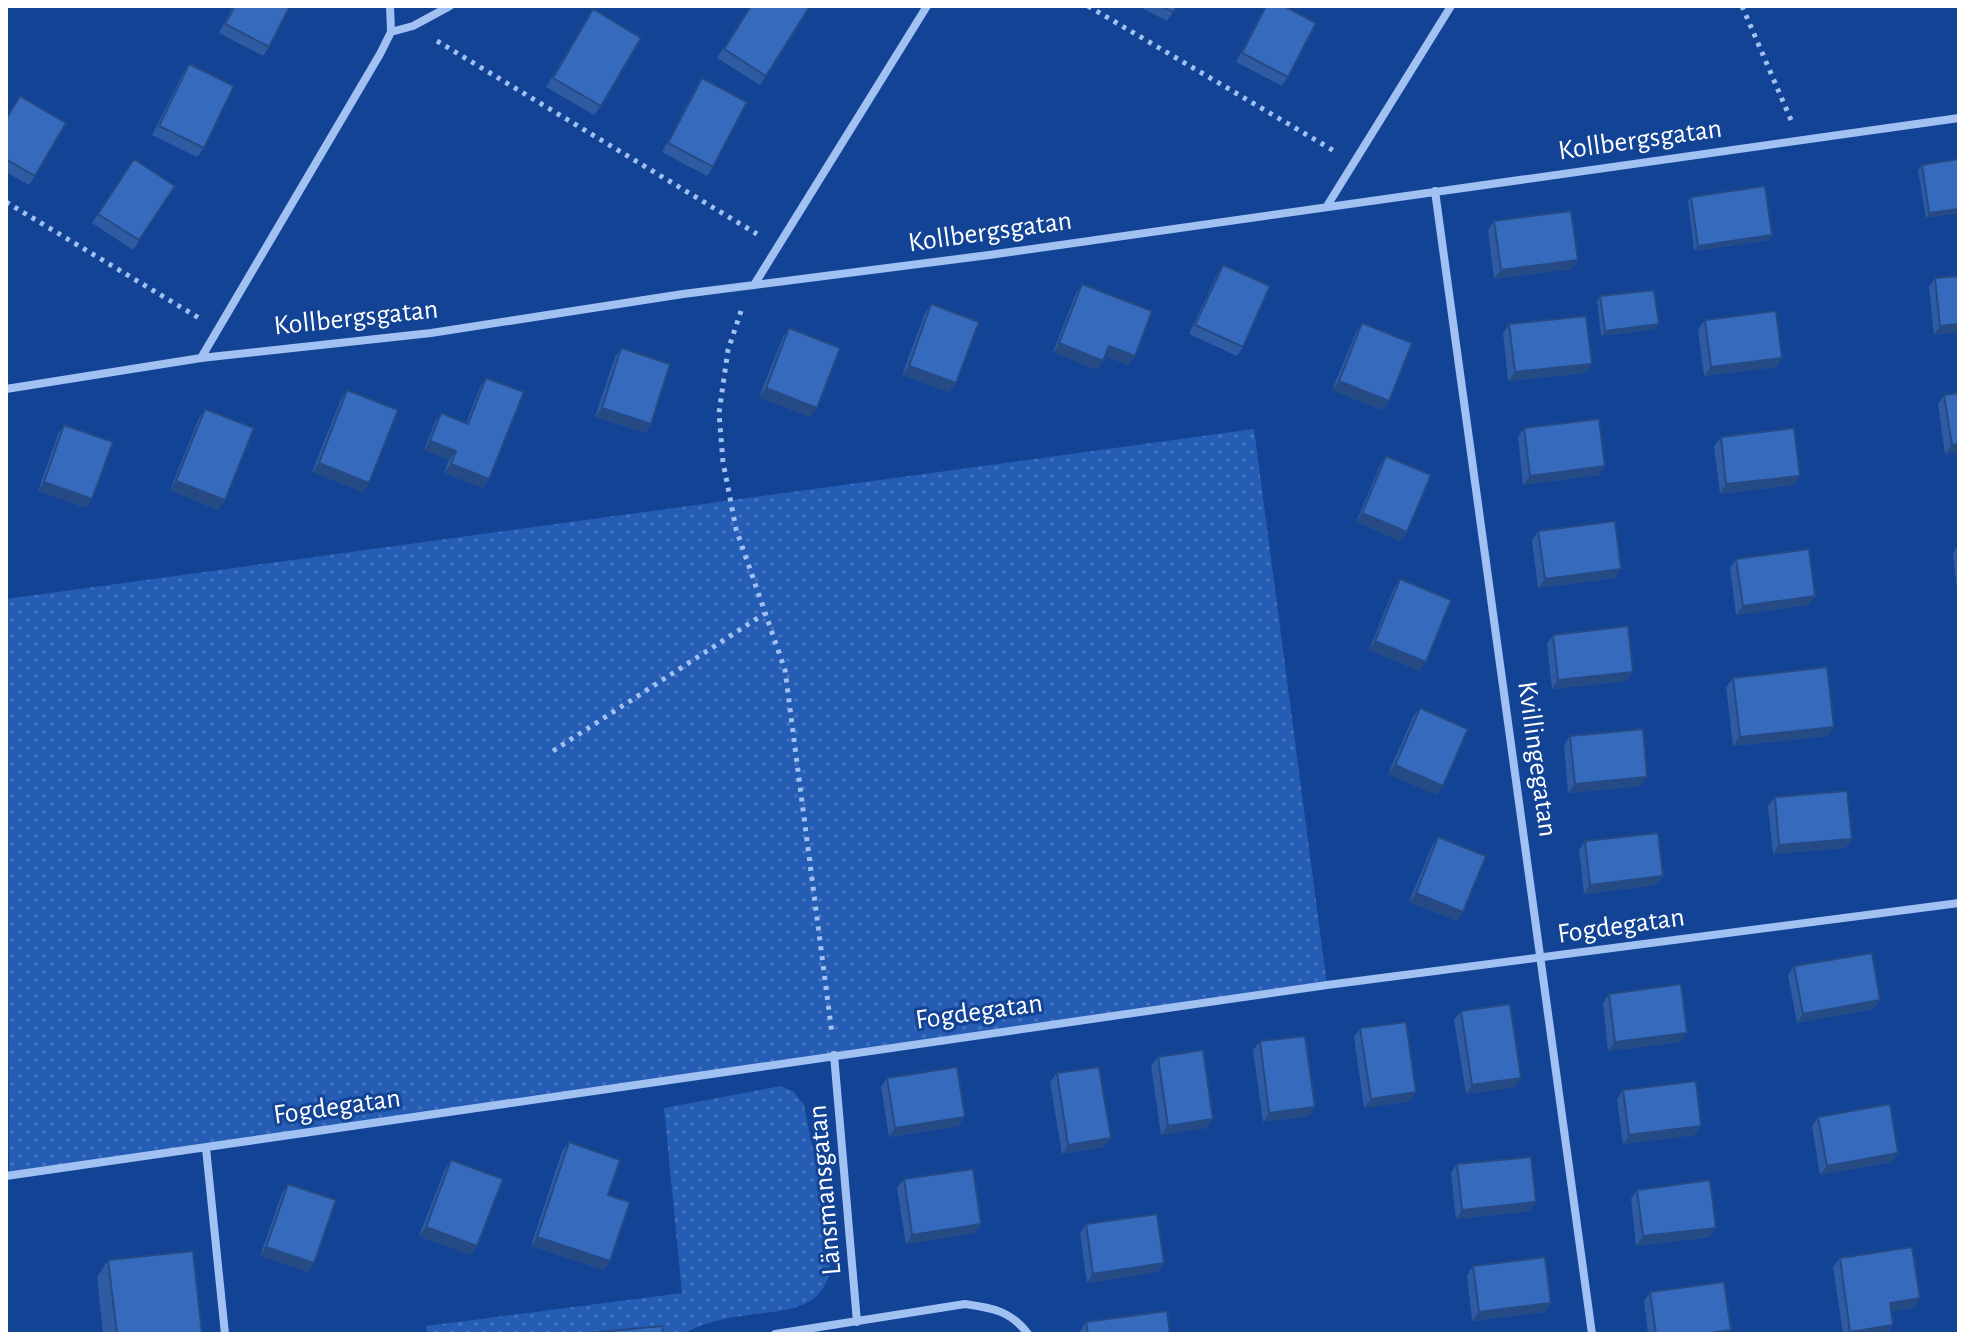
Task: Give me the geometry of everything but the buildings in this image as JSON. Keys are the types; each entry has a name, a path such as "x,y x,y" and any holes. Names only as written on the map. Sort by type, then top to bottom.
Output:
{"street":[{"path":"390,6 391,32 413,26 450,6"},
{"path":"754,285 927,6"},
{"path":"1327,206 1451,6"},
{"name":"Kollbergsgatan","path":"201,358 391,32"},
{"name":"Kollbergsgatan","path":"6,389 201,358 431,333 754,285 989,255 1959,118"},
{"name":"Kvillingegatan","path":"1435,191 1592,1334"},
{"name":"Fogdegatan","path":"6,1176 834,1055 1959,903"},
{"name":"Länsmansgatan","path":"834,1055 857,1322"},
{"path":"206,1148 225,1334"},
{"path":"775,1334 965,1304 995,1308 1016,1318 1028,1334"}],"path":[{"path":"1088,6 1354,162"},
{"path":"1742,6 1800,139"},
{"path":"413,26 779,248"},
{"path":"6,202 217,328"},
{"path":"754,285 734,327 719,413 723,462 736,529 785,670 834,1055"},
{"path":"553,751 764,614"}],"shaded area":[{"path":"1254,429 1327,985 9,1176 6,599"},
{"path":"781,1086 794,1092 804,1105 826,1219 829,1275 823,1288 810,1301 790,1309 709,1323 684,1334 427,1334 426,1326 682,1293 664,1108"}]}
